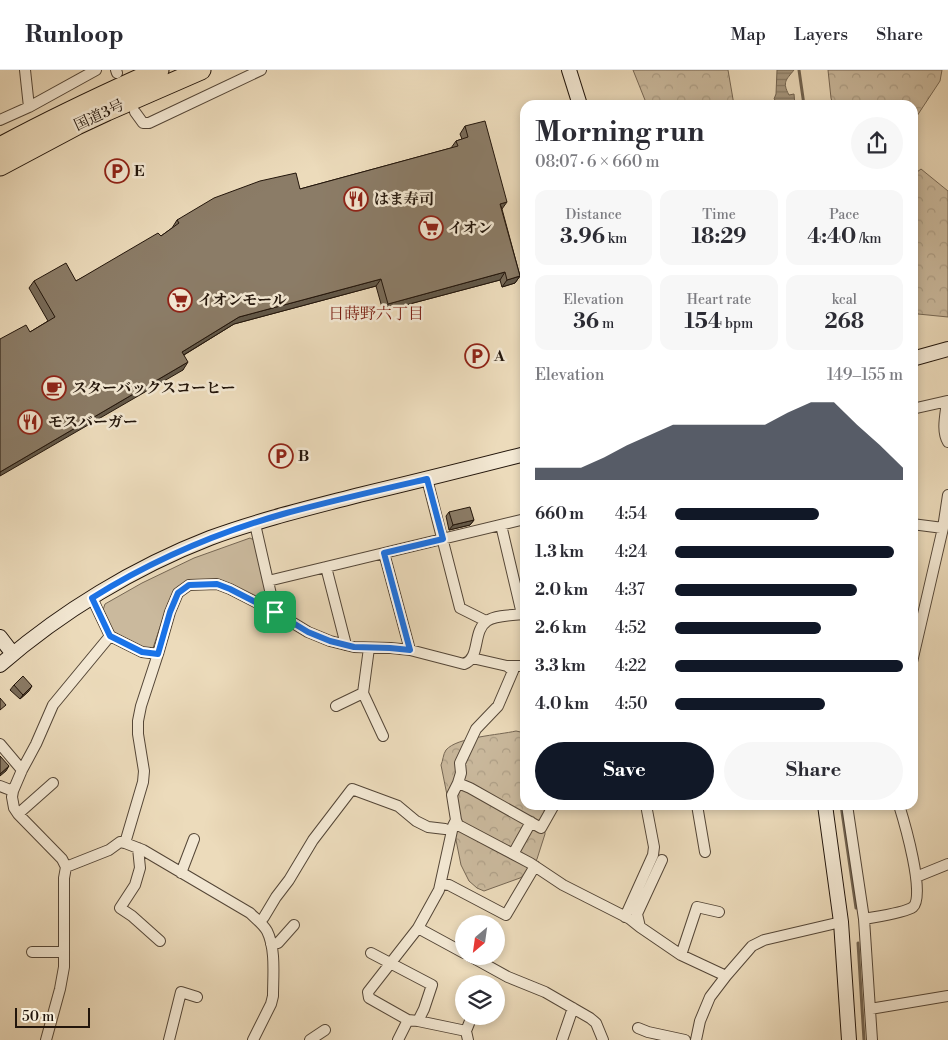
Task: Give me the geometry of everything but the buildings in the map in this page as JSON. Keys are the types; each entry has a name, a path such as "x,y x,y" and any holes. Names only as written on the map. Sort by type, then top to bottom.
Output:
{"highway":[{"name":"国道3号","path":"0,146 102,95 159,70"},
{"name":"国道3号","path":"0,166 77,125 202,70"},
{"path":"0,179 56,146 77,125"}],"street":[{"path":"25,70 29,107"},
{"path":"0,120 29,107 96,70"},
{"path":"134,112 143,123 149,123 260,70"},
{"path":"562,70 571,100"},
{"path":"569,70 578,100"},
{"path":"918,357 948,349"},
{"path":"918,408 947,401 944,431 948,442"},
{"path":"0,665 51,625 92,598 117,582 176,552 282,514 520,455"},
{"path":"427,479 460,608 486,621"},
{"path":"918,636 943,528 948,495"},
{"path":"268,581 520,520"},
{"path":"255,524 275,612"},
{"path":"500,525 520,599"},
{"path":"918,525 943,528"},
{"path":"384,553 410,650"},
{"path":"326,567 346,645"},
{"path":"125,843 143,782 144,771 138,734 141,706 172,606 178,593 189,585 217,584 230,589 275,612 308,632 330,641 354,647 410,650 464,664 472,658 479,632 486,621 520,615"},
{"path":"92,598 110,636 142,652 158,654"},
{"path":"46,1040 64,967 64,878 66,867 62,859 18,814 14,808 12,797 22,770 53,705 110,636"},
{"path":"0,637 13,654"},
{"path":"369,648 363,693 383,736"},
{"path":"472,658 507,666 520,666"},
{"path":"507,666 512,671 498,706 476,729 460,762 461,774 452,795 458,825 513,854 563,885 625,917 681,955 726,976"},
{"path":"336,706 363,693"},
{"path":"0,744 22,770"},
{"path":"18,814 53,783"},
{"path":"458,783 541,828 551,810"},
{"path":"0,786 13,791"},
{"path":"260,922 289,880 313,840 352,789 398,806 416,821 428,827 445,829"},
{"path":"625,917 653,856 654,847 647,810"},
{"path":"697,810 705,852"},
{"path":"826,810 841,922 849,1040"},
{"path":"848,810 864,919 872,1040"},
{"path":"864,919 904,911 912,908 916,903 916,877 913,858 900,810"},
{"path":"456,820 452,830 439,890 418,928 368,992 369,998 413,1020 467,1035"},
{"path":"513,854 532,822"},
{"path":"181,872 194,839"},
{"path":"66,867 109,850 120,842 125,843 138,848 181,872 250,913 260,922 271,944 274,996 254,1040"},
{"path":"138,848 140,868 135,885 120,908 160,941"},
{"path":"640,927 637,914 662,860"},
{"path":"916,877 948,864"},
{"path":"441,884 450,885 506,915 534,866"},
{"path":"681,955 697,907 718,912"},
{"path":"696,1040 700,1020 710,997 752,946 764,940 841,922"},
{"path":"271,944 278,943 294,925"},
{"path":"418,928 455,948"},
{"path":"32,952 64,952"},
{"path":"371,953 432,985 424,1010 413,1020 398,1040"},
{"path":"486,965 508,977 545,992 590,1018 596,1023 603,1040"},
{"path":"169,1040 181,992 197,997"},
{"path":"870,1009 948,996"},
{"path":"562,1040 573,1008"},
{"path":"638,1028 685,1040"},
{"path":"310,1040 325,1030"}],"green space":[{"path":"633,70 728,70 733,100 645,100"},
{"path":"828,70 942,70 940,81 918,114 918,100 832,100"},
{"path":"921,169 948,191 948,317 918,314 918,171"},
{"path":"250,538 254,540 268,600 265,602 189,580 177,587 168,603 153,648 148,650 114,632 103,610 105,604 142,583 194,558"},
{"path":"520,732 520,810 544,810 545,834 537,859 529,872 520,878 484,891 469,881 461,865 441,765 444,753 451,746 479,737"}],"shaded area":[{"path":"777,70 794,70 785,84 789,95 794,94 795,100 775,100"}],"waterway":[{"path":"799,70 803,100"},
{"path":"842,810 856,908"},
{"path":"858,943 864,1040"}],"place":[{"name":"E","path":"117,171"},
{"name":"はま寿司","path":"356,199"},
{"name":"イオン","path":"431,228"},
{"name":"イオンモール","path":"180,300"},
{"name":"A","path":"477,356"},
{"name":"スターバックスコーヒー","path":"54,388"},
{"name":"モスバーガー","path":"30,422"},
{"name":"B","path":"281,456"}],"district":[{"name":"日蒔野六丁目","path":"376,313"}],"route":[{"path":"427,479 443,539 384,553 410,650 354,647 330,641 308,632 275,612 217,584 189,585 178,593 170,612 158,654 142,652 110,636 92,598 117,582 176,552 211,538 282,514 427,479"}]}
